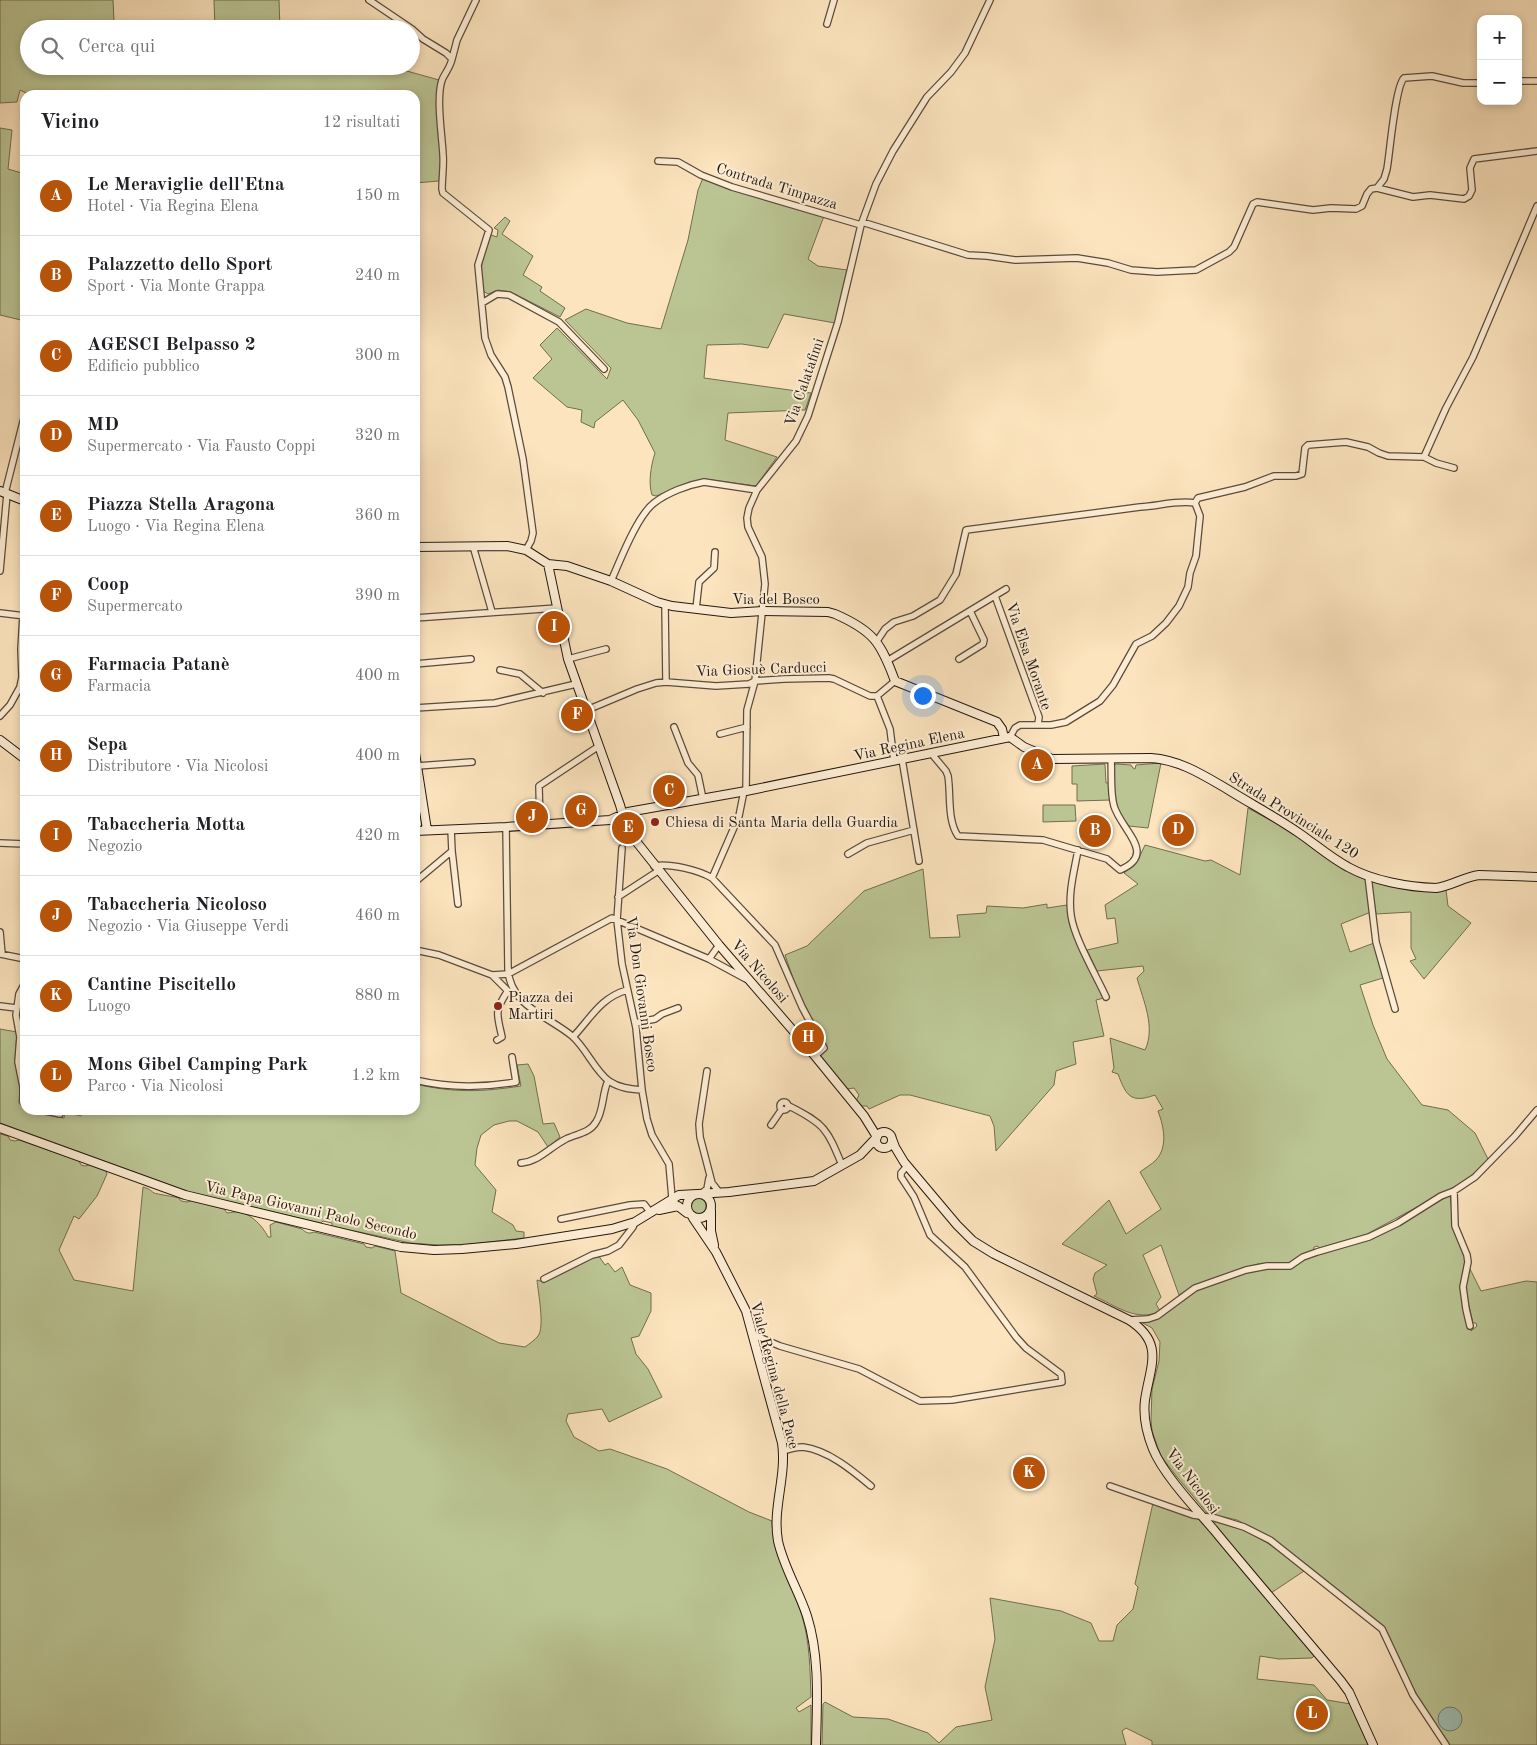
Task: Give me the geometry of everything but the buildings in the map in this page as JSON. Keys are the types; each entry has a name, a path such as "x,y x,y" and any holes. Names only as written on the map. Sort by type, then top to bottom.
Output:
{"street":[{"path":"370,0 399,20"},
{"path":"476,0 457,40 448,71 442,80 439,100 443,155 442,189 443,193 489,230 478,265 487,347 505,378 523,459 533,533 526,550"},
{"path":"827,24 834,0"},
{"name":"Via Calatafimi","path":"712,878 739,816 745,791 748,703 755,682 763,611 764,568 762,557 748,527 749,508 757,490 796,441 808,416 838,322 862,223 883,168 927,97 951,72 965,53 990,0"},
{"path":"420,36 452,59"},
{"path":"1477,83 1463,83 1432,76 1404,78 1401,82 1398,96 1388,169 1384,179 1377,188 1413,197 1430,196 1464,199 1469,196 1472,190 1470,168 1474,159 1537,151"},
{"path":"1522,82 1537,80"},
{"name":"Contrada Timpazza","path":"658,161 678,162 732,187 908,235 968,255 1015,260 1077,258 1108,263 1131,270 1157,272 1196,270 1230,252 1253,204 1257,202 1320,210 1331,208 1356,209 1362,206 1367,194 1377,188"},
{"path":"1424,456 1446,408 1473,358 1537,206"},
{"path":"482,303 498,294 509,295 559,322 604,369"},
{"path":"0,571 4,493 20,433"},
{"path":"1195,503 1198,498 1245,487 1274,476 1296,476 1302,474 1305,448 1308,445 1346,442 1368,447 1388,456 1424,456 1436,463 1454,468"},
{"path":"611,581 643,515 653,504 670,494 704,482 757,490"},
{"path":"4,493 20,498"},
{"path":"877,641 885,629 894,622 913,616 940,600 956,574 966,530 1187,501 1195,503"},
{"path":"1007,737 1020,725 1038,724 1051,726 1066,722 1100,701 1114,685 1136,644 1152,636 1166,623 1179,606 1188,587 1190,573 1196,556 1200,516 1195,503"},
{"path":"473,546 492,612"},
{"name":"Via del Bosco","path":"420,547 507,546 526,550 548,564 567,566 611,581 665,605 731,613 763,611 828,612 869,633 877,641 894,681"},
{"path":"696,609 699,582 714,568 715,552"},
{"path":"548,564 568,659 600,746 627,830"},
{"path":"887,661 1006,589"},
{"name":"Via Elsa Morante","path":"995,596 1039,717 1038,724"},
{"path":"665,605 666,682"},
{"path":"420,618 557,608"},
{"path":"959,659 983,644 984,640 970,611"},
{"path":"0,613 20,616"},
{"path":"568,659 606,649"},
{"path":"420,664 471,659"},
{"path":"500,670 520,674 543,693"},
{"name":"Via Giosuè Carducci","path":"587,710 637,689 666,682 716,686 805,678 829,678 870,696 877,696"},
{"path":"894,761 890,728 877,696 894,681 997,722 1007,737 1024,747 1052,759 1111,760 1113,802 1115,809 1135,842 1137,855 1132,864 1120,870 1106,859 1043,840 958,836 952,822 948,776 946,770 931,753"},
{"path":"420,708 495,703 576,684"},
{"path":"0,716 10,705 20,687"},
{"path":"674,727 688,763 698,775 703,799"},
{"path":"720,734 746,727"},
{"name":"Via Regina Elena","path":"610,820 622,811 634,811 745,791 1007,737"},
{"path":"0,740 20,754"},
{"path":"540,825 538,786 600,746"},
{"path":"902,759 918,861"},
{"name":"Strada Provinciale 120","path":"1111,760 1164,759 1186,766 1296,831 1348,867 1368,876 1427,888 1443,887 1470,876 1479,875 1537,877"},
{"path":"420,766 472,762"},
{"path":"420,786 426,830"},
{"path":"420,831 610,820 627,830"},
{"path":"506,827 510,972 513,990 530,1008 573,1037 608,1080 628,1089 642,1090"},
{"path":"451,829 458,904"},
{"name":"Via Nicolosi","path":"627,830 636,844 719,945 816,1056 864,1116"},
{"path":"848,854 867,843 914,830"},
{"path":"0,843 20,844"},
{"name":"Via Don Giovanni Bosco","path":"622,848 617,920 622,964 635,1023 642,1090 650,1127 668,1164 672,1198"},
{"path":"1078,850 1070,892 1071,915 1076,933 1106,997"},
{"path":"420,878 452,851"},
{"path":"618,897 664,864 705,874 712,878 775,945 802,1007 824,1048 816,1056"},
{"path":"1368,876 1376,942 1395,1009"},
{"path":"492,975 510,972 612,918 709,959 749,980"},
{"path":"0,932 1,954 20,958"},
{"path":"709,959 719,945"},
{"path":"420,951 440,955 492,975 507,992 521,999"},
{"path":"721,965 731,959"},
{"path":"573,1037 596,1009 615,995 627,990"},
{"path":"20,992 16,1008 20,1037 18,1062 20,1072"},
{"path":"497,1040 502,1037 497,1015 498,1007 507,992"},
{"path":"0,1006 16,1008"},
{"path":"635,1023 655,1019 678,1008"},
{"path":"420,1081 434,1085 471,1087 487,1087 516,1082 512,1057"},
{"path":"707,1071 699,1124 700,1138 709,1173 715,1188 719,1192"},
{"path":"521,1163 531,1162 552,1150 565,1139 585,1132 595,1124 600,1114 608,1080"},
{"path":"771,1125 782,1109 780,1106 783,1102 787,1103 789,1106 816,1120 824,1128 831,1138 842,1166"},
{"path":"1129,1320 1148,1319 1157,1316 1195,1288 1246,1270 1266,1266 1287,1267 1317,1252 1369,1237 1441,1196 1454,1191 1475,1177 1515,1136 1537,1110"},
{"path":"864,1116 890,1134 906,1164"},
{"path":"864,1116 876,1137 878,1145 906,1164"},
{"name":"Via Papa Giovanni Paolo Secondo","path":"0,1128 185,1195 401,1247 434,1250 516,1244 612,1229 635,1222 652,1212"},
{"path":"860,1155 880,1132 885,1132"},
{"path":"716,1252 690,1215 686,1203 692,1195 808,1182 820,1178 860,1155 889,1146 892,1139"},
{"path":"754,1335 780,1346 859,1369 920,1401 952,1400 1062,1382 1062,1374 1026,1348 1016,1338 965,1267 933,1239 914,1197 901,1177 906,1164"},
{"name":"Via Nicolosi","path":"906,1164 957,1225 983,1248 1129,1320 1148,1336 1153,1357 1145,1409 1150,1443 1161,1465 1341,1681 1349,1692 1372,1745"},
{"path":"699,1194 707,1188 709,1173"},
{"path":"1454,1191 1455,1226 1468,1262 1463,1287 1470,1326"},
{"path":"672,1198 678,1206 690,1215 701,1219 709,1214 715,1198 730,1192"},
{"path":"652,1212 679,1195 699,1194 707,1197 711,1207 711,1231 716,1252"},
{"path":"561,1219 644,1204 652,1212"},
{"path":"652,1212 678,1206"},
{"path":"544,1280 592,1255 608,1251 619,1245 635,1222"},
{"name":"Viale Regina della Pace","path":"716,1252 746,1311 754,1335 783,1451 783,1473 777,1513 777,1532 781,1552 807,1616 813,1642 817,1697 816,1745"},
{"path":"783,1451 803,1447 817,1451 833,1459 871,1486"},
{"path":"1110,1486 1192,1515 1215,1518 1244,1527 1270,1540 1382,1629 1413,1695 1446,1745"}],"green space":[{"path":"0,0 113,0 114,20 20,20 20,75 420,75 439,80 437,98 441,157 439,181 420,183 420,90 20,90 17,102 0,103"},
{"path":"214,0 279,0 280,20 215,20"},
{"path":"0,128 12,130 8,169 20,173 20,320 0,315"},
{"path":"703,178 824,216 808,259 818,266 847,270 835,323 784,314 768,348 742,344 707,345 704,378 811,393 805,410 728,413 725,440 777,457 756,486 704,479 656,496 652,495 650,485 651,468 655,453 638,420 623,400 595,422 594,428 581,422 582,410 567,407 533,378 552,359 540,345 557,328 607,379 611,368 565,320 586,309 627,323 661,329 688,240 698,190"},
{"path":"505,217 510,221 502,234 533,256 523,275 542,287 540,291 565,308 560,317 511,292 498,290 488,294 483,291 481,270 484,256 491,235 497,237 498,230 494,228"},
{"path":"1161,763 1148,828 1129,826 1117,805 1114,766 1116,764 1131,765 1135,769 1136,765"},
{"path":"1105,764 1106,783 1110,783 1111,800 1077,801 1077,784 1072,784 1072,766"},
{"path":"1043,805 1075,805 1076,821 1043,822"},
{"path":"1248,808 1294,833 1340,865 1366,879 1371,912 1341,924 1350,952 1374,943 1383,978 1360,985 1387,1059 1422,1105 1448,1110 1475,1133 1488,1159 1467,1180 1367,1234 1319,1248 1318,1246 1314,1247 1313,1251 1287,1265 1258,1264 1247,1267 1195,1285 1179,1295 1161,1245 1143,1255 1161,1297 1156,1304 1160,1311 1152,1314 1135,1314 1094,1296 1097,1294 1093,1279 1095,1273 1107,1265 1062,1244 1109,1200 1126,1234 1161,1209 1140,1172 1160,1155 1164,1137 1158,1111 1163,1109 1155,1095 1147,1098 1134,1098 1130,1096 1118,1074 1112,1072 1114,1068 1110,1038 1145,1050 1148,1041 1149,1023 1137,978 1144,971 1143,966 1097,971 1087,950 1118,943 1115,918 1107,919 1105,905 1138,884 1124,873 1138,860 1145,845 1205,861 1211,860 1240,875"},
{"path":"923,869 930,938 960,937 957,915 986,913 987,906 1023,908 1047,904 1047,908 1067,905 1069,918 1077,941 1104,998 1096,1000 1104,1036 1073,1042 1076,1064 1056,1071 1054,1085 996,1151 994,1126 990,1116 910,1095 900,1095 869,1109 867,1106 862,1106 856,1101 859,1095 854,1088 847,1089 819,1055 826,1048 801,1001 785,955 807,946 864,891"},
{"path":"1371,881 1436,891 1446,890 1448,906 1471,923 1424,979 1410,961 1416,959 1411,948 1411,912 1376,914"},
{"path":"0,1029 17,1032 15,1059 20,1086 20,1115 46,1115 64,1118 64,1115 420,1115 420,1085 468,1091 521,1086 517,1065 528,1064 534,1076 543,1124 554,1123 560,1137 548,1147 538,1132 517,1121 494,1125 481,1135 475,1165 496,1190 492,1212 513,1225 516,1231 524,1232 524,1238 463,1245 438,1245 410,1243 332,1226 332,1223 323,1221 321,1223 192,1193 0,1123"},
{"path":"0,1134 8,1136 10,1140 19,1140 79,1161 81,1165 89,1165 106,1171 107,1174 97,1196 79,1219 74,1216 59,1250 74,1280 133,1291 143,1187 154,1193 179,1198 181,1201 191,1201 224,1209 227,1213 239,1212 250,1216 263,1228 268,1237 271,1237 270,1225 276,1222 302,1229 308,1233 314,1232 364,1244 366,1247 372,1248 375,1246 395,1251 401,1293 499,1343 525,1347 538,1336 541,1317 537,1280 544,1282 598,1255 605,1265 608,1263 615,1272 622,1267 630,1285 651,1293 651,1311 639,1336 631,1338 636,1354 648,1369 662,1397 609,1422 602,1409 568,1414 566,1421 574,1437 599,1451 610,1449 667,1469 749,1512 772,1521 779,1558 798,1604 807,1636 811,1697 796,1708 799,1712 811,1705 811,1745 0,1745"},
{"path":"1450,1195 1454,1227 1465,1260 1460,1288 1467,1325 1471,1331 1477,1326 1476,1323 1473,1323 1465,1288 1470,1269 1481,1291 1526,1281 1537,1282 1537,1745 1449,1745 1419,1699 1381,1625 1269,1536 1237,1520 1207,1513 1161,1456 1152,1431 1152,1389 1159,1361 1160,1342 1152,1328 1143,1323 1197,1290 1245,1273 1267,1268 1289,1269 1305,1259 1366,1241"},
{"path":"698,1198 706,1206 698,1214 690,1206"},
{"path":"1153,1503 1200,1519 1315,1655 1312,1658 1279,1659 1260,1656 1257,1679 1314,1685 1327,1700 1351,1704 1369,1745 1152,1745 1152,1741 1126,1728 1122,1731 1126,1745 822,1745 823,1704 825,1702 853,1717 888,1719 928,1733 939,1743 956,1727 992,1720 985,1687 995,1639 990,1598 1061,1611 1091,1623 1099,1641 1113,1641 1117,1625 1133,1609 1138,1587 1135,1584"},
{"path":"1216,1522 1244,1530 1269,1544 1304,1571 1271,1593 1213,1524"}],"water":[{"path":"1450,1707 1459,1710 1462,1719 1459,1728 1450,1731 1441,1728 1438,1719 1441,1710"}],"place":[{"name":"Tabaccheria Motta","path":"554,627"},
{"name":"Coop","path":"577,715"},
{"name":"Le Meraviglie dell'Etna","path":"1037,765"},
{"name":"AGESCI Belpasso 2","path":"669,791"},
{"name":"Farmacia Patanè","path":"581,811"},
{"name":"Tabaccheria Nicoloso","path":"532,817"},
{"name":"Chiesa di Santa Maria della Guardia","path":"655,822"},
{"name":"Piazza Stella Aragona","path":"628,828"},
{"name":"MD","path":"1178,830"},
{"name":"Palazzetto dello Sport","path":"1095,831"},
{"name":"Piazza dei Martiri","path":"498,1006"},
{"name":"Sepa","path":"808,1038"},
{"name":"Cantine Piscitello","path":"1029,1473"},
{"name":"Mons Gibel Camping Park","path":"1312,1714"}]}
